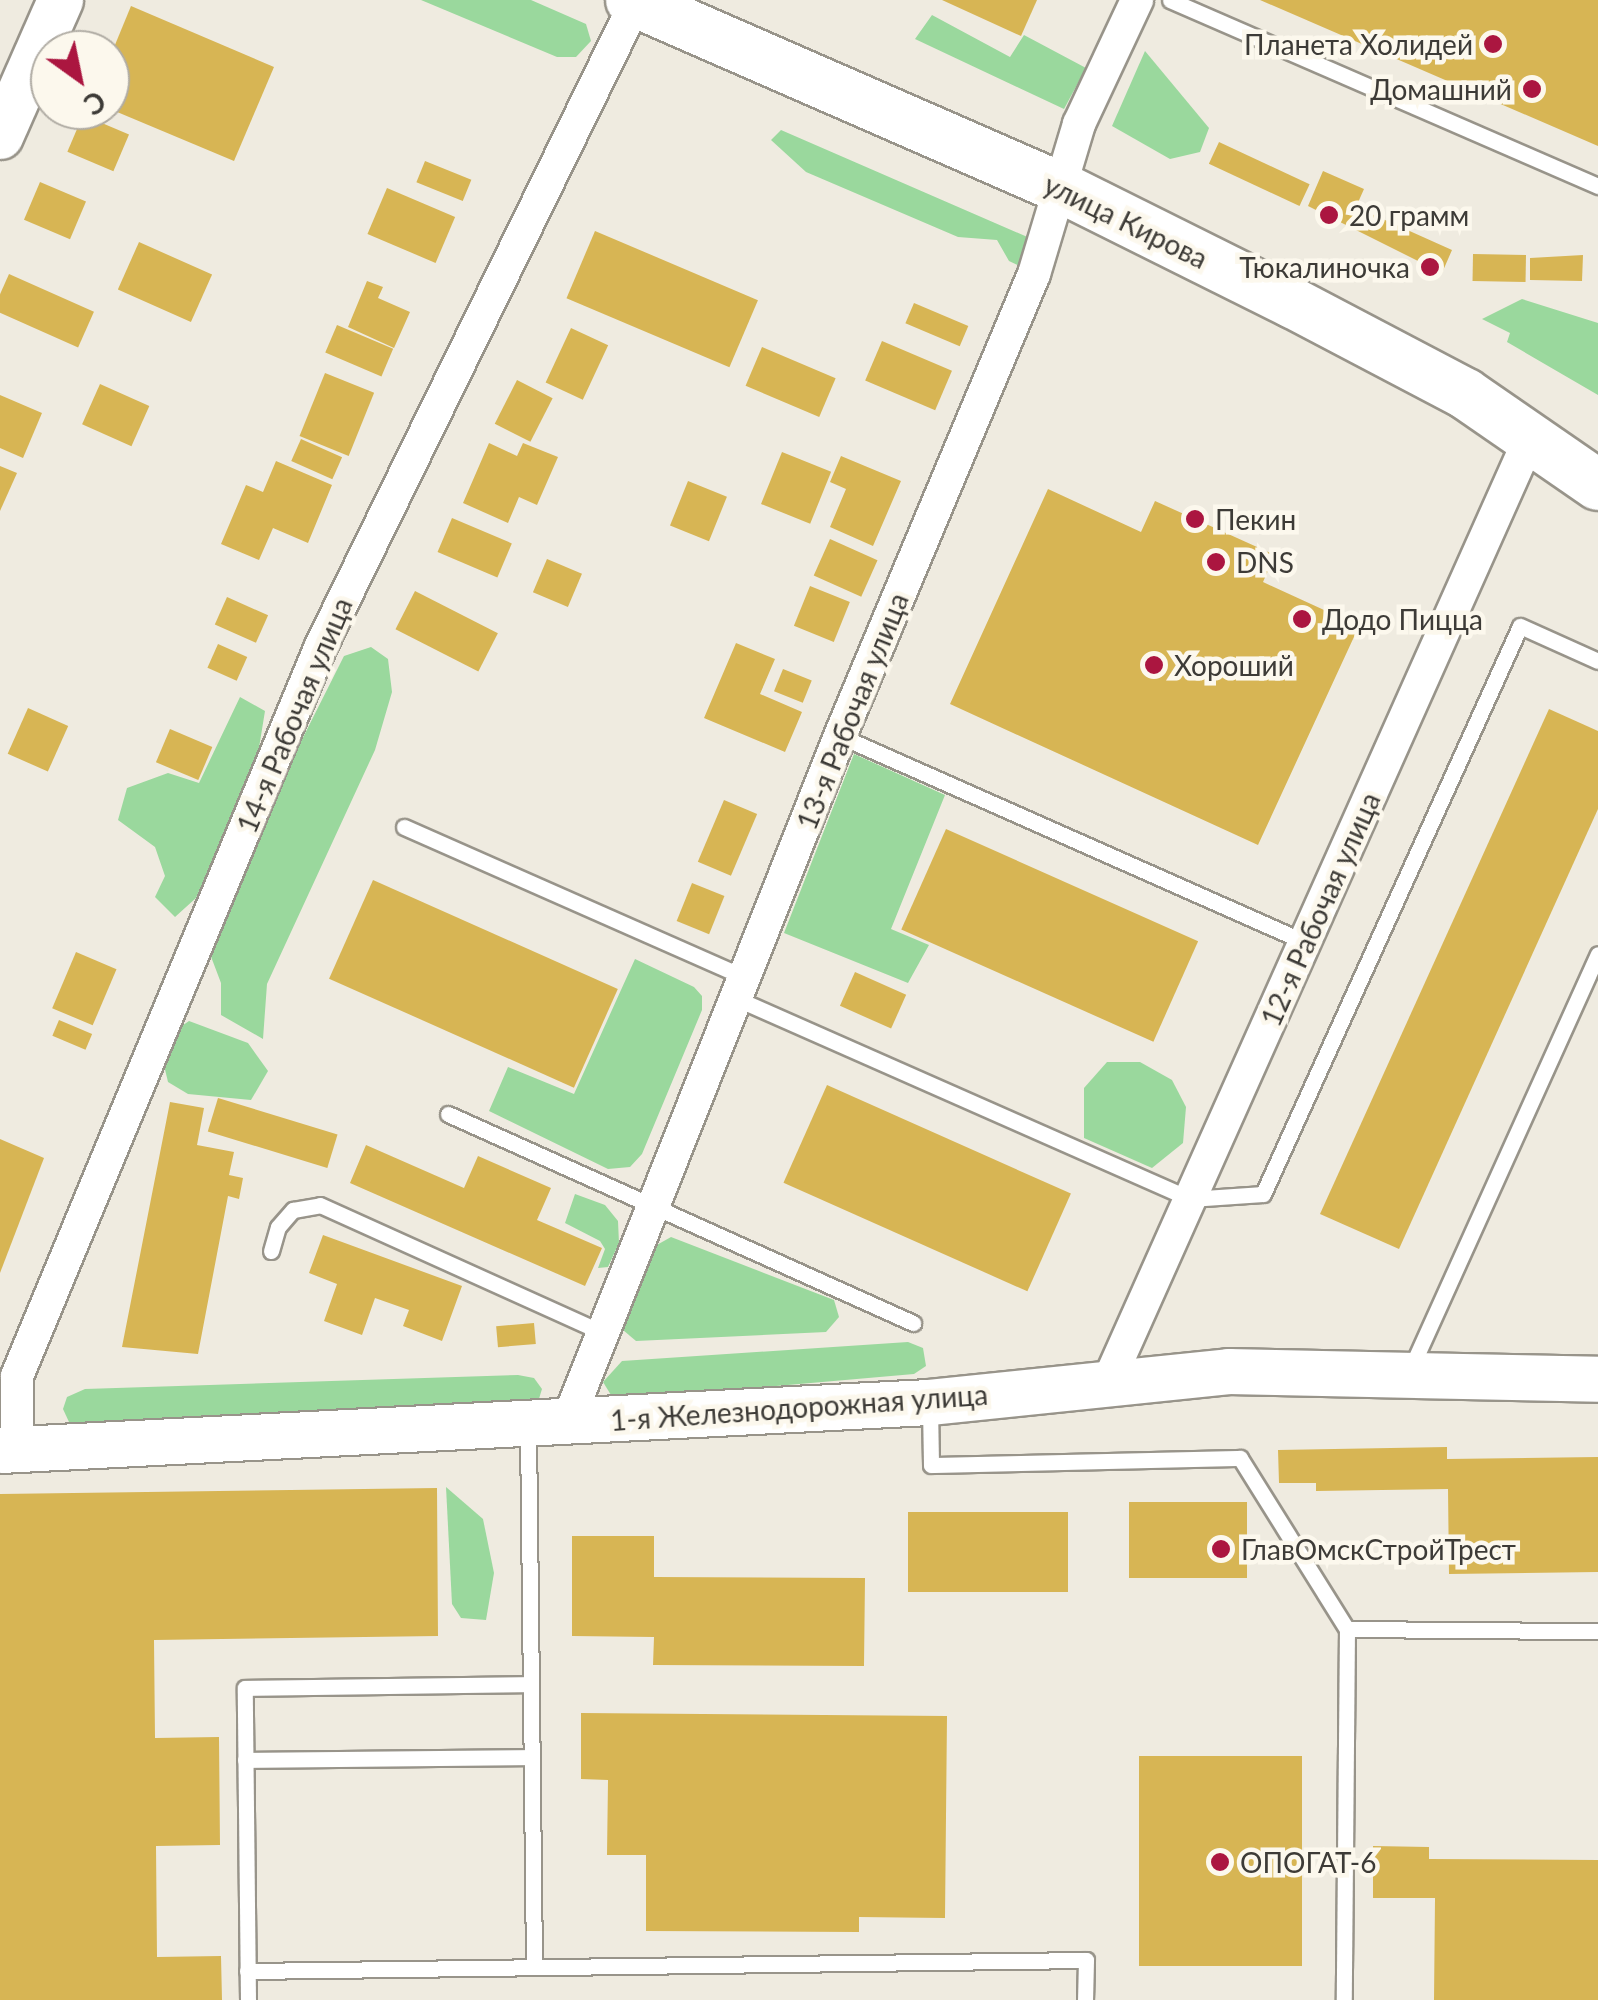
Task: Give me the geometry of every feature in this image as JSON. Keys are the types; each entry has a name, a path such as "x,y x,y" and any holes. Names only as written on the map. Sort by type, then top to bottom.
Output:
{"main road":[{"name":"улица Кирова","path":"634,1 1060,186 1404,360 1598,485"}],"street":[{"path":"0,136 60,0"},
{"name":"13-я Рабочая улица","path":"548,1425 603,1333 840,736 1034,274 1079,124 1137,0"},
{"name":"14-я Рабочая улица","path":"8,1450 18,1376 321,646 634,1"},
{"name":"12-я Рабочая улица","path":"1109,1380 1530,438"},
{"name":"1-я Железнодорожная улица","path":"8,1450 548,1425 930,1402 1228,1370 1598,1379"}],"lane":[{"path":"1170,0 1598,186"},
{"path":"404,828 1190,1198 1263,1194 1520,626 1598,661"},
{"path":"840,736 1305,942"},
{"path":"1409,1372 1598,954"},
{"path":"448,1114 913,1323"},
{"path":"272,1251 278,1227 293,1210 320,1205 603,1333"},
{"path":"930,1402 931,1465 1240,1458 1347,1629 1344,2000"},
{"path":"534,1967 531,1684 548,1425"},
{"path":"1347,1629 1598,1630"},
{"path":"248,2000 245,1688 531,1684"},
{"path":"245,1760 532,1757"},
{"path":"247,1970 1086,1960 1086,2000"}],"green space":[{"path":"421,0 531,0 586,24 591,41 576,57 557,57"},
{"path":"932,15 1010,57 1024,35 1086,68 1064,109 915,39"},
{"path":"1145,51 1209,128 1200,152 1170,159 1112,126"},
{"path":"781,130 1032,239 1022,267 1009,261 997,240 958,237 806,172 771,140"},
{"path":"1522,299 1598,323 1598,395 1507,342 1510,333 1482,319"},
{"path":"371,647 388,659 392,692 375,750 267,984 263,1039 221,1015 221,983 210,954 270,803 344,656"},
{"path":"240,697 265,711 257,760 196,898 175,917 155,897 165,876 155,847 118,820 127,788 168,773 199,783"},
{"path":"854,754 945,795 891,929 929,945 908,983 784,933"},
{"path":"635,959 694,987 702,996 702,1010 642,1154 630,1167 608,1169 489,1111 508,1067 574,1094"},
{"path":"189,1021 248,1043 268,1071 251,1100 188,1094 168,1082 163,1061 176,1030"},
{"path":"1107,1062 1140,1062 1172,1080 1186,1107 1183,1143 1152,1168 1084,1138 1084,1088"},
{"path":"575,1194 605,1205 618,1221 619,1243 608,1267 598,1268 605,1249 600,1241 565,1223"},
{"path":"671,1237 834,1300 839,1317 826,1332 636,1341 623,1330 655,1246"},
{"path":"908,1342 923,1348 926,1366 914,1374 625,1399 611,1395 603,1382 622,1361"},
{"path":"518,1375 534,1378 542,1389 538,1402 83,1429 69,1422 63,1409 67,1397 85,1389"},
{"path":"446,1487 483,1519 494,1573 486,1620 461,1618 452,1604"}],"building":[{"path":"942,0 1037,0 1021,36"},
{"name":"Домашний","path":"1260,0 1598,0 1598,146"},
{"path":"131,6 274,67 234,161 130,117 130,30 121,30"},
{"path":"77,130 118,130 129,135 113,171 67,152"},
{"path":"1219,142 1310,184 1299,206 1209,164"},
{"path":"425,161 471,180 463,201 416,182"},
{"path":"1323,171 1364,189 1356,207 1452,250 1442,273 1308,206"},
{"path":"40,182 86,202 70,239 24,220"},
{"path":"387,188 455,217 436,263 367,234"},
{"path":"595,231 758,300 729,367 566,298"},
{"path":"139,242 212,275 191,322 118,290"},
{"path":"1473,254 1526,255 1526,282 1473,281"},
{"path":"1583,255 1582,281 1530,280 1530,258"},
{"path":"9,274 94,312 78,347 0,313 0,294"},
{"path":"367,281 383,287 378,298 410,312 394,348 348,327"},
{"path":"914,303 968,326 960,346 905,323"},
{"path":"337,325 393,349 381,376 325,353"},
{"path":"571,328 608,345 583,400 546,382"},
{"path":"882,341 952,371 935,410 865,381"},
{"path":"762,347 836,378 819,417 746,386"},
{"path":"325,373 374,393 349,456 300,436"},
{"path":"517,380 553,398 530,442 495,424"},
{"path":"100,384 149,406 131,446 82,424"},
{"path":"0,395 42,413 23,458 0,448"},
{"path":"301,439 342,457 332,479 291,461"},
{"path":"489,443 517,456 523,443 558,457 537,505 519,497 508,523 463,503"},
{"path":"782,452 831,472 810,524 761,504"},
{"path":"841,456 901,481 873,546 830,527 846,489 830,482"},
{"path":"276,461 332,485 308,543 273,528 259,560 221,544 246,485 263,492"},
{"path":"0,466 17,473 0,511"},
{"path":"688,481 727,497 709,541 670,526"},
{"name":"Хороший","path":"1048,489 1141,532 1155,501 1275,555 1263,582 1359,626 1258,845 950,704"},
{"path":"452,518 512,543 497,577 438,552"},
{"path":"830,539 878,560 861,597 814,576"},
{"path":"547,559 582,574 568,607 533,592"},
{"path":"810,586 850,602 834,642 794,626"},
{"path":"415,591 498,633 478,672 395,629"},
{"path":"227,597 268,615 256,643 215,624"},
{"path":"736,643 775,659 760,694 802,712 785,752 704,718"},
{"path":"218,644 247,657 237,681 207,668"},
{"path":"783,669 812,681 803,703 774,691"},
{"path":"28,708 68,726 48,772 8,754"},
{"path":"1549,709 1598,731 1598,809 1399,1249 1320,1214"},
{"path":"170,729 212,747 198,780 156,762"},
{"path":"724,800 757,814 731,876 698,862"},
{"path":"946,829 1198,941 1153,1042 901,929"},
{"path":"373,880 618,989 574,1088 329,979"},
{"path":"692,883 724,896 709,934 677,921"},
{"path":"76,952 117,969 93,1025 52,1008"},
{"path":"855,972 906,995 891,1029 840,1006"},
{"path":"59,1020 92,1034 85,1050 52,1036"},
{"path":"827,1085 1071,1194 1027,1291 783,1183"},
{"path":"218,1098 338,1135 327,1168 208,1131"},
{"path":"170,1102 204,1108 197,1145 234,1152 229,1175 243,1178 239,1199 228,1196 198,1354 122,1347"},
{"path":"0,1139 44,1158 0,1273"},
{"path":"366,1145 464,1188 478,1156 551,1188 537,1220 602,1248 585,1286 350,1183"},
{"path":"323,1235 462,1286 442,1341 403,1326 409,1310 375,1298 362,1335 324,1321 337,1284 309,1273"},
{"path":"534,1323 536,1344 498,1347 496,1326"},
{"path":"1447,1447 1447,1459 1598,1457 1598,1572 1449,1574 1448,1489 1316,1491 1316,1483 1279,1483 1278,1450"},
{"path":"437,1488 438,1636 154,1640 155,1738 219,1737 220,1845 156,1846 157,1957 221,1956 222,2000 0,2000 0,1494"},
{"path":"1129,1502 1247,1502 1247,1578 1129,1578"},
{"path":"908,1512 1068,1512 1068,1592 908,1592"},
{"path":"572,1536 654,1536 654,1577 865,1578 864,1666 653,1665 654,1637 572,1636"},
{"path":"581,1713 947,1716 945,1918 859,1917 859,1932 646,1931 646,1855 607,1855 608,1780 581,1779"},
{"name":"ОПОГАТ-6","path":"1139,1756 1302,1756 1302,1966 1139,1966"},
{"path":"1373,1846 1429,1847 1429,1859 1598,1860 1598,2000 1434,2000 1435,1898 1373,1898"}],"place":[{"name":"Планета Холидей","path":"1493,44"},
{"name":"Домашний","path":"1532,89"},
{"name":"20 грамм","path":"1329,215"},
{"name":"Тюкалиночка","path":"1430,267"},
{"name":"Пекин","path":"1195,519"},
{"name":"DNS","path":"1216,562"},
{"name":"Додо Пицца","path":"1302,619"},
{"name":"Хороший","path":"1154,665"},
{"name":"ГлавОмскСтройТрест","path":"1221,1549"},
{"name":"ОПОГАТ-6","path":"1220,1862"}]}
